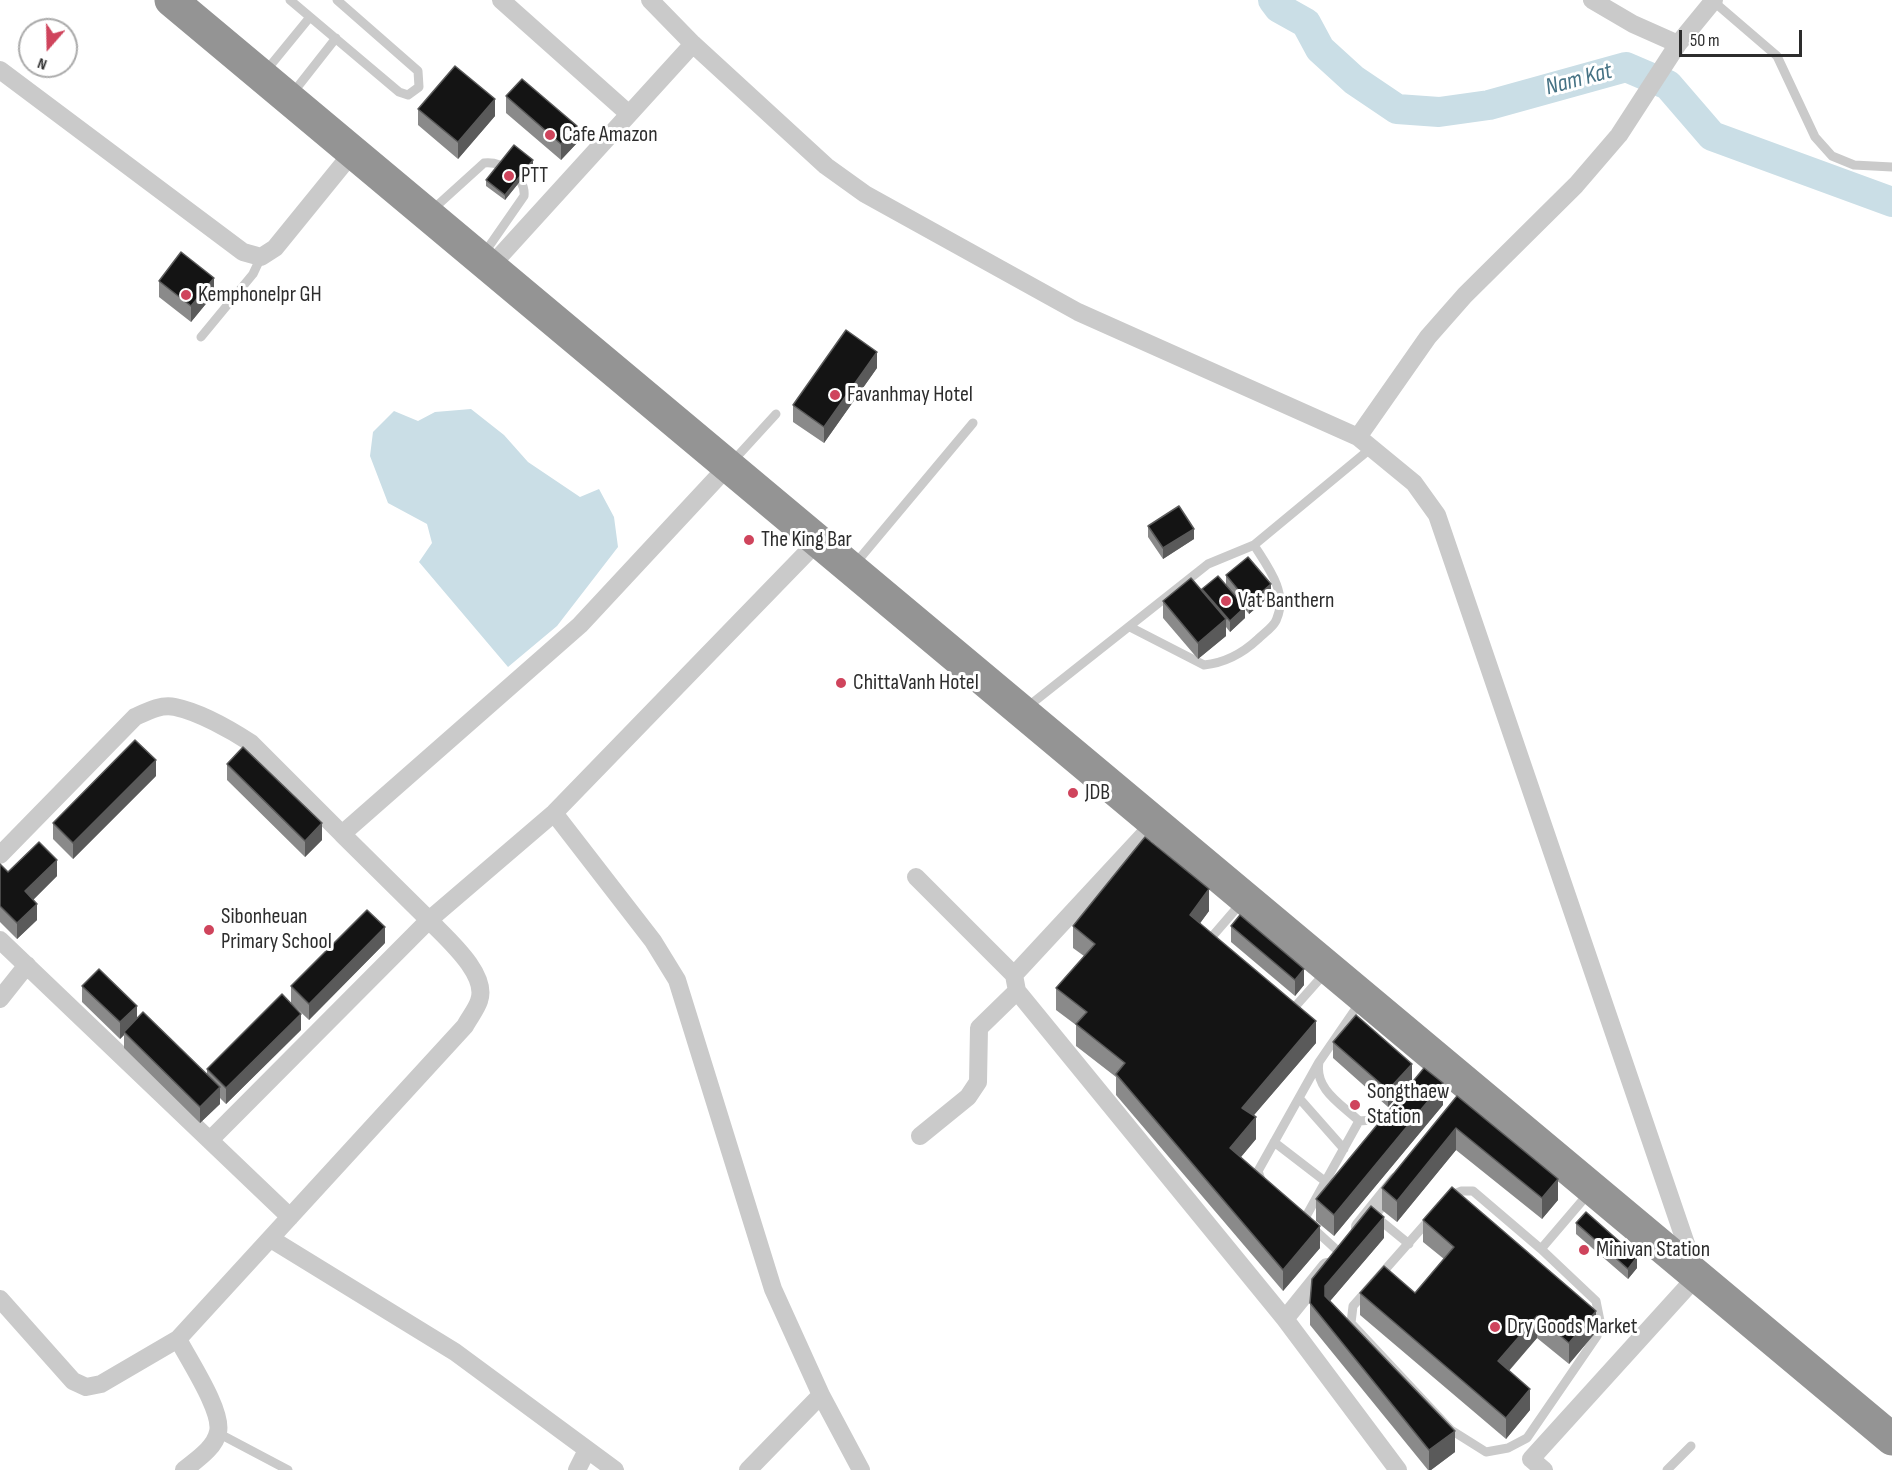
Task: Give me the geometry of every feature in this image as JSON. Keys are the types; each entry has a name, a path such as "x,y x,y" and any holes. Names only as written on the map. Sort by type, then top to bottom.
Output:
{"highway":[{"path":"171,0 1364,998 1438,1065 1465,1097 1592,1189 1892,1439"}],"street":[{"path":"501,0 629,114"},
{"path":"650,0 693,44 826,166 865,194 1078,312 1364,443 1414,483 1437,515 1697,1276 1530,1466"},
{"path":"1592,0 1633,24 1678,44"},
{"path":"1364,443 1428,337 1465,296 1576,185 1619,135 1678,44 1713,1"},
{"path":"485,263 629,114 693,44"},
{"path":"0,70 243,252 261,256 275,248 353,152"},
{"path":"342,834 580,625 728,466"},
{"path":"210,1140 429,920 554,813 818,541"},
{"path":"0,855 135,717 153,708 174,707 234,732 251,743 463,955 479,978 480,999 465,1026 178,1339 101,1384 86,1387 73,1381 0,1299"},
{"path":"554,813 653,941 677,980 773,1289 821,1395 861,1470"},
{"path":"920,1136 968,1097 978,1082 979,1028 1015,983 1155,823"},
{"path":"916,877 1015,983 1285,1319 1398,1470"},
{"path":"0,940 290,1217"},
{"path":"0,999 27,966"},
{"path":"1285,1319 1407,1168"},
{"path":"271,1239 455,1352 615,1470"},
{"path":"178,1339 218,1415 218,1432 208,1450 184,1470"},
{"path":"748,1470 821,1395"},
{"path":"577,1470 587,1450"}],"lane":[{"path":"290,0 399,92 408,94 419,87 418,71 337,0"},
{"path":"1713,1 1777,56 1815,137 1832,156 1854,165 1892,166"},
{"path":"261,76 310,17"},
{"path":"288,99 336,38"},
{"path":"427,214 484,163 502,166 521,180 525,188 524,196 485,263"},
{"path":"201,338 253,274 261,256"},
{"path":"728,466 776,414"},
{"path":"851,569 973,423"},
{"path":"1022,711 1208,564 1254,545 1364,443"},
{"path":"1130,627 1204,665 1218,664 1250,646 1277,620 1280,604 1277,582 1254,545"},
{"path":"1227,953 1210,939 1245,899"},
{"path":"1277,995 1293,1009 1329,969"},
{"path":"1271,1190 1258,1177 1258,1171 1319,1062 1364,998"},
{"path":"1319,1062 1318,1072 1321,1086 1359,1121 1386,1119 1400,1106"},
{"path":"1299,1098 1344,1149"},
{"path":"1304,1220 1359,1121"},
{"path":"1274,1142 1326,1182"},
{"path":"1542,1249 1592,1189"},
{"path":"1461,1191 1473,1191 1542,1249 1596,1301 1600,1321 1597,1336 1527,1438 1508,1448 1486,1452 1450,1430 1351,1323 1350,1315 1353,1306 1450,1196 1461,1191"},
{"path":"1296,1213 1340,1252"},
{"path":"1371,1213 1409,1245"},
{"path":"218,1432 288,1470"},
{"path":"1667,1470 1691,1446"}],"shaded area":[{"path":"471,409 504,435 528,462 580,497 599,489 614,517 618,547 557,626 508,667 419,562 432,543 427,524 388,503 370,456 373,432 394,411 418,421 435,412"}],"building":[{"path":"455,66 495,99 458,142 418,109"},
{"path":"522,79 577,126 561,144 506,96"},
{"name":"PTT","path":"514,145 533,160 505,195 486,180"},
{"path":"181,252 214,278 191,306 159,281"},
{"name":"Favanhmay Hotel","path":"846,330 877,352 824,427 793,405"},
{"path":"1179,506 1194,529 1163,548 1148,526"},
{"path":"1248,557 1271,584 1249,603 1226,575"},
{"path":"1218,576 1245,607 1230,621 1202,589"},
{"path":"1191,578 1226,619 1198,643 1163,601"},
{"path":"135,740 156,760 73,843 53,823"},
{"path":"243,747 322,823 305,841 227,764"},
{"path":"1145,837 1209,889 1190,915 1316,1021 1242,1108 1256,1117 1230,1148 1320,1226 1283,1270 1116,1074 1125,1063 1076,1024 1087,1012 1056,988 1095,944 1073,926"},
{"path":"39,842 57,860 25,891 37,904 17,923 0,906 0,864 8,872"},
{"path":"367,910 385,927 309,1004 291,986"},
{"path":"1240,915 1304,969 1295,980 1231,926"},
{"path":"99,969 137,1006 120,1022 82,986"},
{"path":"282,994 301,1014 226,1088 207,1069"},
{"path":"143,1012 220,1087 200,1107 124,1032"},
{"path":"1356,1015 1412,1064 1388,1090 1333,1042"},
{"path":"1424,1068 1443,1083 1334,1215 1316,1199"},
{"path":"1457,1096 1558,1179 1542,1198 1456,1128 1397,1201 1382,1188"},
{"path":"1452,1187 1596,1311 1569,1343 1537,1316 1498,1361 1530,1389 1506,1418 1360,1293 1384,1266 1415,1293 1454,1247 1423,1220"},
{"path":"1371,1206 1384,1217 1325,1286 1325,1296 1455,1431 1429,1450 1310,1303 1312,1279"},
{"path":"1586,1212 1637,1257 1628,1269 1576,1223"}],"waterway":[{"name":"Nam Kat","path":"1273,0 1279,8 1306,23 1320,49 1354,80 1397,109 1439,112 1489,105 1626,67 1668,85 1712,136 1892,202"}],"place":[{"name":"Cafe Amazon","path":"550,135"},
{"name":"PTT","path":"509,176"},
{"name":"Kemphonelpr GH","path":"186,295"},
{"name":"Favanhmay Hotel","path":"835,395"},
{"name":"The King Bar","path":"749,540"},
{"name":"Vat Banthern","path":"1226,601"},
{"name":"ChittaVanh Hotel","path":"841,683"},
{"name":"JDB","path":"1073,793"},
{"name":"Sibonheuan Primary School","path":"209,930"},
{"name":"Songthaew Station","path":"1355,1105"},
{"name":"Minivan Station","path":"1584,1250"},
{"name":"Dry Goods Market","path":"1495,1327"}]}
